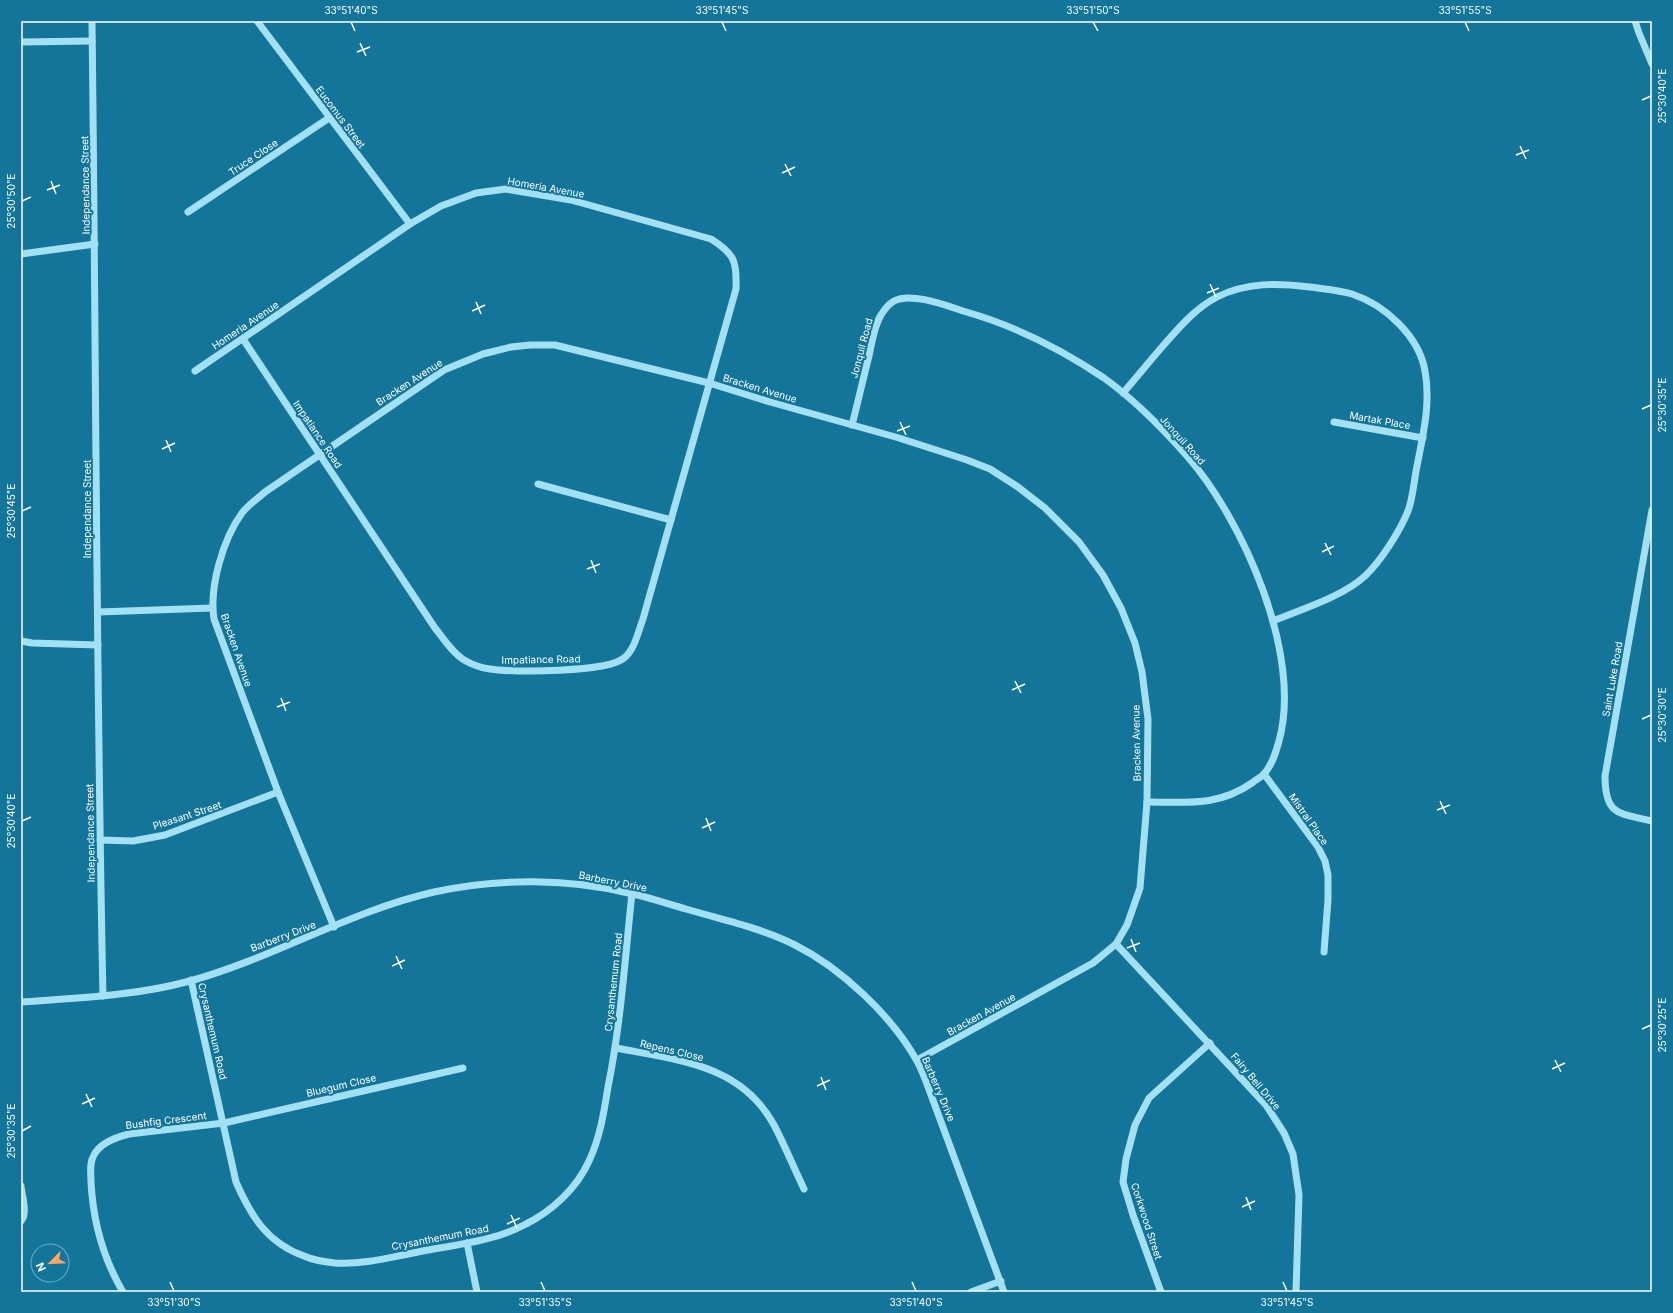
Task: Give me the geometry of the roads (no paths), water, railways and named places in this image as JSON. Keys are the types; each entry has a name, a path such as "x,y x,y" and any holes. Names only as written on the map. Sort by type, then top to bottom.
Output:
{"street":[{"name":"Independance Street","path":"92,21 102,996"},
{"name":"Eucomus Street","path":"257,21 410,224"},
{"path":"1636,21 1638,33 1652,64"},
{"path":"21,42 92,42"},
{"name":"Truce Close","path":"188,212 329,118"},
{"name":"Homeria Avenue","path":"195,371 410,224 441,206 476,193 506,189 571,200 711,239 726,248 737,268 736,289 709,384"},
{"path":"21,254 95,244"},
{"path":"1123,393 1187,319 1217,297 1237,290 1259,285 1280,284 1332,290 1352,294 1374,303 1396,322 1414,345 1425,370 1427,409 1423,438 1408,510 1383,556 1365,576 1343,592 1273,621"},
{"name":"Jonquil Road","path":"852,425 872,342 880,316 892,301 913,298 935,302 976,314 1038,340 1104,378 1123,393 1188,457 1226,509 1258,578 1273,621 1285,681 1284,724 1275,756 1264,774 1241,791 1226,798 1205,802 1147,802"},
{"name":"Impatiance Road","path":"243,339 435,628 457,654 466,662 488,669 591,668 612,664 624,658 632,647 643,619 709,384"},
{"name":"Bracken Avenue","path":"334,927 278,792 214,619 212,608 216,570 233,527 243,513 264,492 319,453 444,370 483,354 511,347 555,345 709,384 852,425 967,460 990,469 1018,486 1045,508 1079,542 1103,575 1121,608 1135,643 1142,672 1148,719 1147,802 1140,888 1127,925 1116,944 1093,963 917,1060"},
{"name":"Martak Place","path":"1334,422 1423,438"},
{"path":"538,484 671,520"},
{"name":"Saint Luke Road","path":"1652,510 1605,776 1605,791 1612,809 1621,814 1652,822"},
{"path":"98,612 212,608"},
{"path":"21,641 32,643 98,645"},
{"name":"Mistral Place","path":"1264,774 1318,847 1325,861 1328,876 1328,900 1324,952"},
{"name":"Pleasant Street","path":"100,840 133,841 165,835 278,792"},
{"name":"Barberry Drive","path":"21,1002 102,996 154,989 191,980 238,964 380,909 433,893 488,884 544,882 572,884 632,893 760,931 795,945 844,976 870,1001 894,1028 917,1060 940,1116 1004,1292"},
{"name":"Crysanthemum Road","path":"191,980 236,1182 248,1208 264,1230 280,1244 305,1256 335,1263 364,1262 467,1243 494,1237 524,1225 556,1204 578,1180 589,1162 600,1128 616,1048 632,893"},
{"name":"Fairy Bell Drive","path":"1116,944 1210,1043 1266,1105 1284,1134 1293,1154 1299,1195 1296,1292"},
{"name":"Corkwood Street","path":"1161,1292 1133,1215 1123,1182 1126,1159 1135,1125 1149,1098 1210,1043"},
{"name":"Repens Close","path":"616,1048 696,1064 720,1074 745,1089 760,1103 774,1125 804,1189"},
{"name":"Bluegum Close","path":"224,1123 463,1068"},
{"name":"Bushfig Crescent","path":"122,1292 111,1272 100,1242 92,1198 90,1163 94,1154 114,1138 129,1134 224,1123"},
{"path":"21,1186 24,1213 24,1218 21,1221"},
{"path":"467,1243 477,1292"},
{"path":"971,1292 1001,1281"}]}
